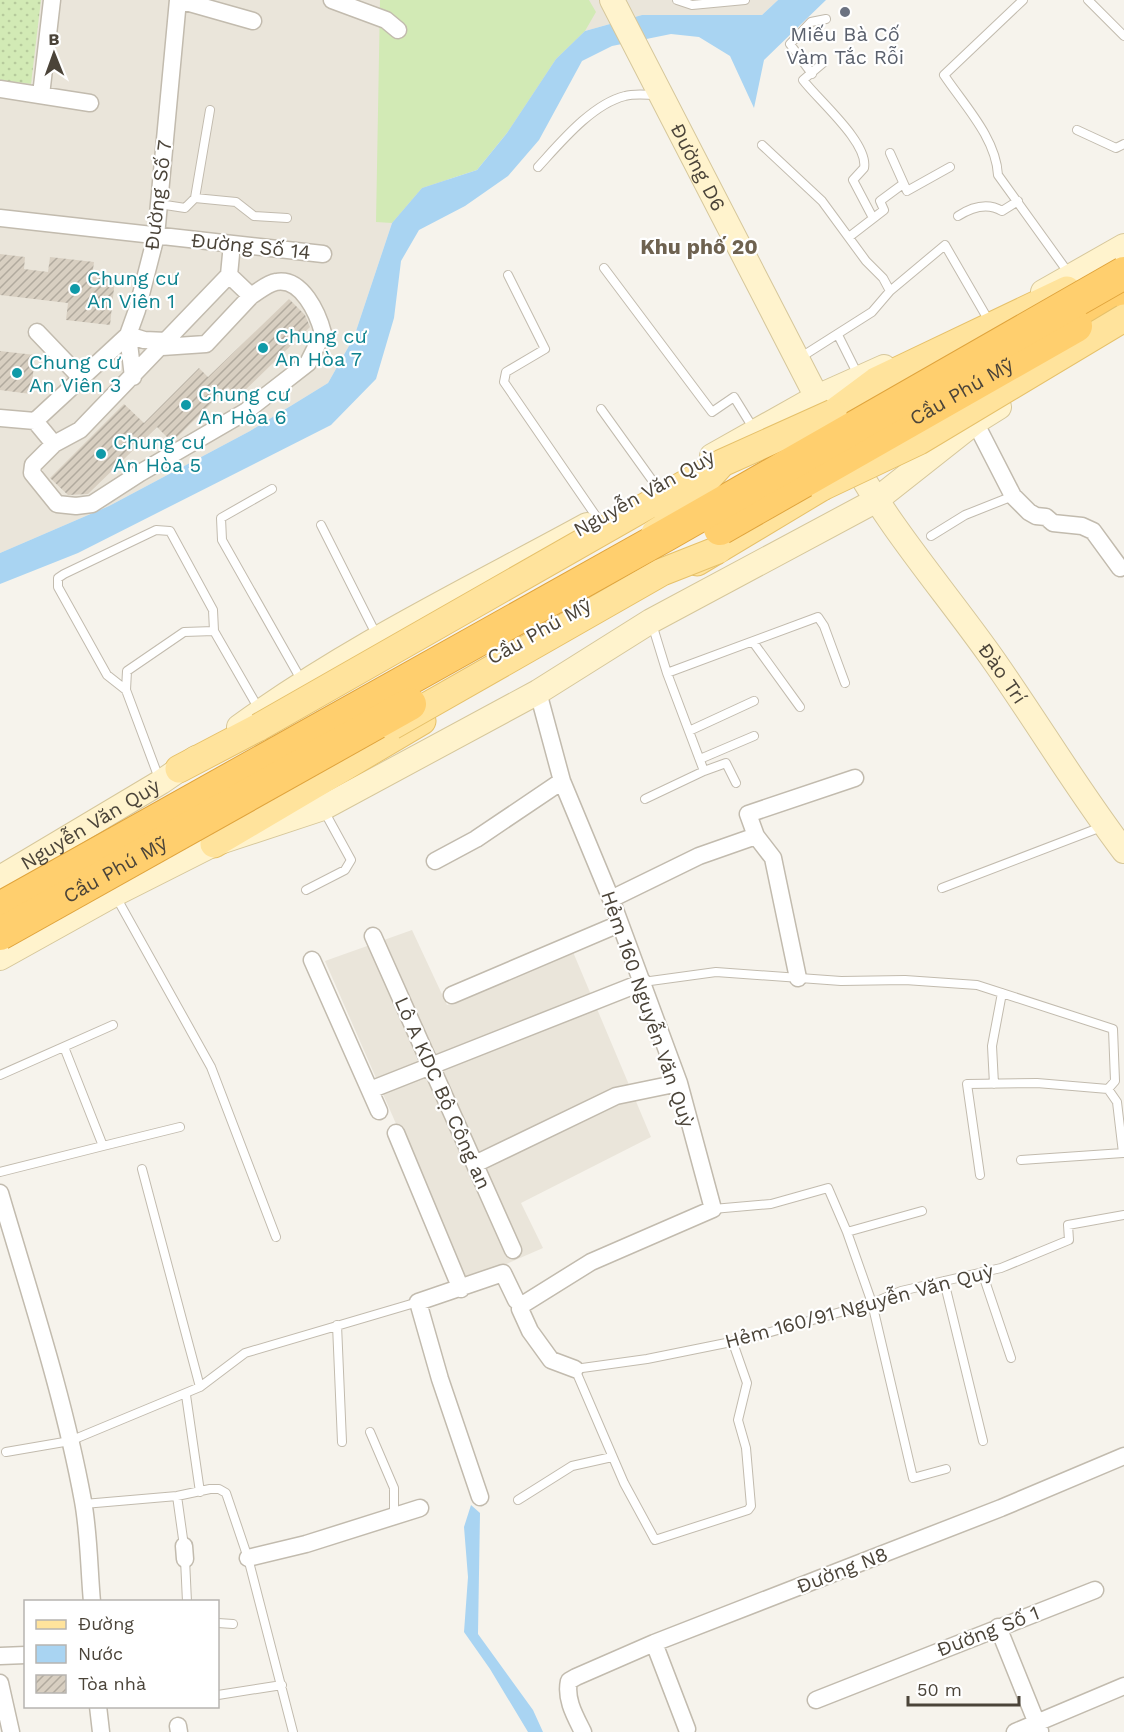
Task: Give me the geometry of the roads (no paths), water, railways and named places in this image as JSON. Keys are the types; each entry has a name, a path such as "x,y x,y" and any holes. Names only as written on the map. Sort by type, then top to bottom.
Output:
{"highway":[{"name":"Cầu Phú Mỹ","path":"0,934 1071,317 1124,273"},
{"name":"Cầu Phú Mỹ","path":"0,908 666,535 1071,317 1124,300"}],"main road":[{"name":"Cầu Phú Mỹ","path":"260,719 825,405 1058,295 1124,258"},
{"name":"Cầu Phú Mỹ","path":"825,405 1071,317"},
{"name":"Cầu Phú Mỹ","path":"214,844 822,487 1071,317"},
{"name":"Cầu Phú Mỹ","path":"822,487 919,441 1124,318"},
{"name":"Cầu Phú Mỹ","path":"0,900 376,692 663,528 722,463"},
{"name":"Cầu Phú Mỹ","path":"0,943 364,742 662,572 718,550"},
{"name":"Nguyễn Văn Quỳ","path":"170,776 260,719"}],"street":[{"path":"41,95 52,0"},
{"path":"178,0 253,21"},
{"name":"Đường Số 7","path":"34,421 128,335 137,310 156,236 178,0"},
{"path":"332,0 386,20 398,30"},
{"name":"Đường D6","path":"614,4 798,359 825,405"},
{"path":"0,89 90,103"},
{"name":"Đường Số 14","path":"0,218 323,254"},
{"path":"133,377 128,335 164,344 206,344 251,296 278,281 291,284 307,298 318,314 323,333 308,363 245,412 140,472 92,504 76,506 57,504 32,473 33,465 54,444 80,430 133,377 164,344 230,275 232,244"},
{"name":"Nguyễn Văn Quỳ","path":"260,719 303,683 378,639 755,432 825,405 860,378 989,321 1124,246"},
{"path":"230,275 251,296"},
{"path":"0,958 115,894 214,844 323,808 538,692 651,621 875,501 975,422 1124,331"},
{"path":"37,332 81,378"},
{"name":"Đào Trí","path":"825,405 875,501 912,546 985,648 1124,851"},
{"path":"0,418 34,421 54,444"},
{"path":"975,422 1013,496 1032,515 1046,517 1053,523 1082,526 1093,531 1120,568"},
{"name":"Hẻm 160 Nguyễn Văn Quỳ","path":"538,692 562,781 611,899 679,1083 713,1209"},
{"name":"Nguyễn Văn Quỳ","path":"0,878 170,776"},
{"path":"798,978 773,858 756,836 748,814 855,778"},
{"path":"435,861 476,839 562,781"},
{"path":"611,899 699,856 756,836"},
{"path":"0,887 32,940"},
{"path":"452,995 619,924"},
{"name":"Lô A KDC Bộ Công an","path":"373,936 513,1250"},
{"path":"312,960 379,1111"},
{"path":"370,1090 643,982"},
{"path":"475,1164 616,1096 679,1083"},
{"path":"396,1133 461,1290"},
{"path":"0,1193 47,1349 70,1441 84,1504 92,1600"},
{"path":"575,1369 551,1360 530,1331 520,1309 522,1305 591,1262 713,1209"},
{"path":"480,1497 440,1378 418,1302 461,1290 503,1273 516,1300 522,1305"},
{"name":"Đường N8","path":"583,1732 570,1703 567,1689 569,1681 576,1677 654,1643 1123,1459"},
{"path":"248,1558 306,1544 420,1508"},
{"name":"Đường Số 1","path":"816,1700 1095,1590"},
{"path":"998,1627 1039,1727"},
{"path":"654,1643 687,1729"},
{"path":"0,1656 24,1656"},
{"path":"0,1683 11,1732"},
{"path":"1015,1732 1039,1727 1124,1686"},
{"path":"98,1708 101,1732"}],"lane":[{"path":"677,0 692,5 746,0"},
{"path":"1023,0 944,75 988,139 996,156 998,175 1071,277"},
{"path":"1088,0 1124,36"},
{"path":"812,74 790,44 811,22 826,19"},
{"path":"823,63 803,80 852,136 864,154 865,162 861,173 853,180 873,218"},
{"path":"538,167 566,136 612,100 630,95 661,95"},
{"path":"159,204 185,208 195,198 210,110"},
{"path":"1077,130 1116,148 1124,144"},
{"path":"762,145 822,201 883,278 890,291"},
{"path":"890,153 907,191 950,167"},
{"path":"849,237 885,210 880,201 903,184"},
{"path":"195,198 236,202 254,216 287,218"},
{"path":"958,216 970,208 986,206 1002,211 1018,201"},
{"path":"798,359 838,336 872,312 890,291 945,245 989,321"},
{"path":"604,268 711,412 734,397 755,432"},
{"path":"508,275 545,349 506,372 504,382 598,519"},
{"path":"838,336 860,378"},
{"path":"601,409 657,487"},
{"path":"272,489 221,518 222,540 303,683"},
{"path":"931,536 965,515 1013,496"},
{"path":"321,525 378,639"},
{"path":"170,776 126,690 107,675 58,587 58,578 64,574 156,530 170,531 213,610 214,630 260,719"},
{"path":"667,673 818,617 824,626 844,682"},
{"path":"651,621 667,673 704,771"},
{"path":"126,690 127,671 184,632 214,630"},
{"path":"753,642 800,707"},
{"path":"689,731 754,701"},
{"path":"700,759 754,736"},
{"path":"645,799 726,763 736,783"},
{"path":"306,890 345,870 351,860 323,808"},
{"path":"942,888 1105,826"},
{"path":"115,894 211,1067 276,1237"},
{"path":"643,982 716,972 842,981 905,980 977,985 1113,1029 1115,1081 1108,1089"},
{"path":"994,1084 992,1046 1002,993"},
{"path":"0,1075 113,1026"},
{"path":"64,1047 103,1146"},
{"path":"981,1175 967,1084 1037,1083 1108,1089"},
{"path":"1021,1160 1123,1153 1116,1102 1108,1089"},
{"path":"0,1172 180,1127"},
{"path":"142,1168 200,1387"},
{"path":"713,1209 771,1204 828,1188 847,1232 872,1303 913,1478 946,1469"},
{"path":"847,1232 922,1210"},
{"name":"Hẻm 160/91 Nguyễn Văn Quỳ","path":"575,1369 647,1359 733,1343 872,1303 901,1291 1001,1268 1069,1240 1068,1226 1124,1215"},
{"path":"982,1272 1011,1358"},
{"path":"944,1281 983,1441"},
{"path":"6,1452 70,1441 186,1395 245,1353 418,1302"},
{"path":"337,1325 342,1442"},
{"path":"575,1369 612,1456 655,1540 748,1509 752,1501 748,1467 738,1420 747,1383 733,1343"},
{"path":"186,1395 200,1492"},
{"path":"370,1432 394,1488 394,1516"},
{"path":"518,1500 572,1466 612,1456"},
{"path":"84,1504 177,1496 219,1489 226,1493 248,1558 293,1732"},
{"path":"177,1496 185,1553 187,1600"},
{"path":"219,1623 233,1624"},
{"path":"219,1695 282,1685"}],"water":[{"path":"778,0 826,0 764,60 754,108 730,56 699,37 671,34 612,46 582,61 539,140 508,176 465,206 419,230 401,261 394,318 376,379 331,425 78,553 0,584 0,553 109,506 250,431 328,383 354,337 392,223 422,188 477,170 507,133 556,59 585,31 642,15 762,15"},
{"path":"471,1505 480,1513 478,1634 533,1710 543,1732 528,1732 490,1669 464,1632 468,1577 464,1527"}],"place":[{"name":"Miếu Bà Cố Vàm Tắc Rỗi","path":"845,12"},
{"name":"Chung cư An Viên 1","path":"75,289"},
{"name":"Chung cư An Hòa 7","path":"263,348"},
{"name":"Chung cư An Viên 3","path":"17,373"},
{"name":"Chung cư An Hòa 6","path":"186,405"},
{"name":"Chung cư An Hòa 5","path":"101,454"}],"district":[{"name":"Khu phố 20","path":"699,246"}]}
